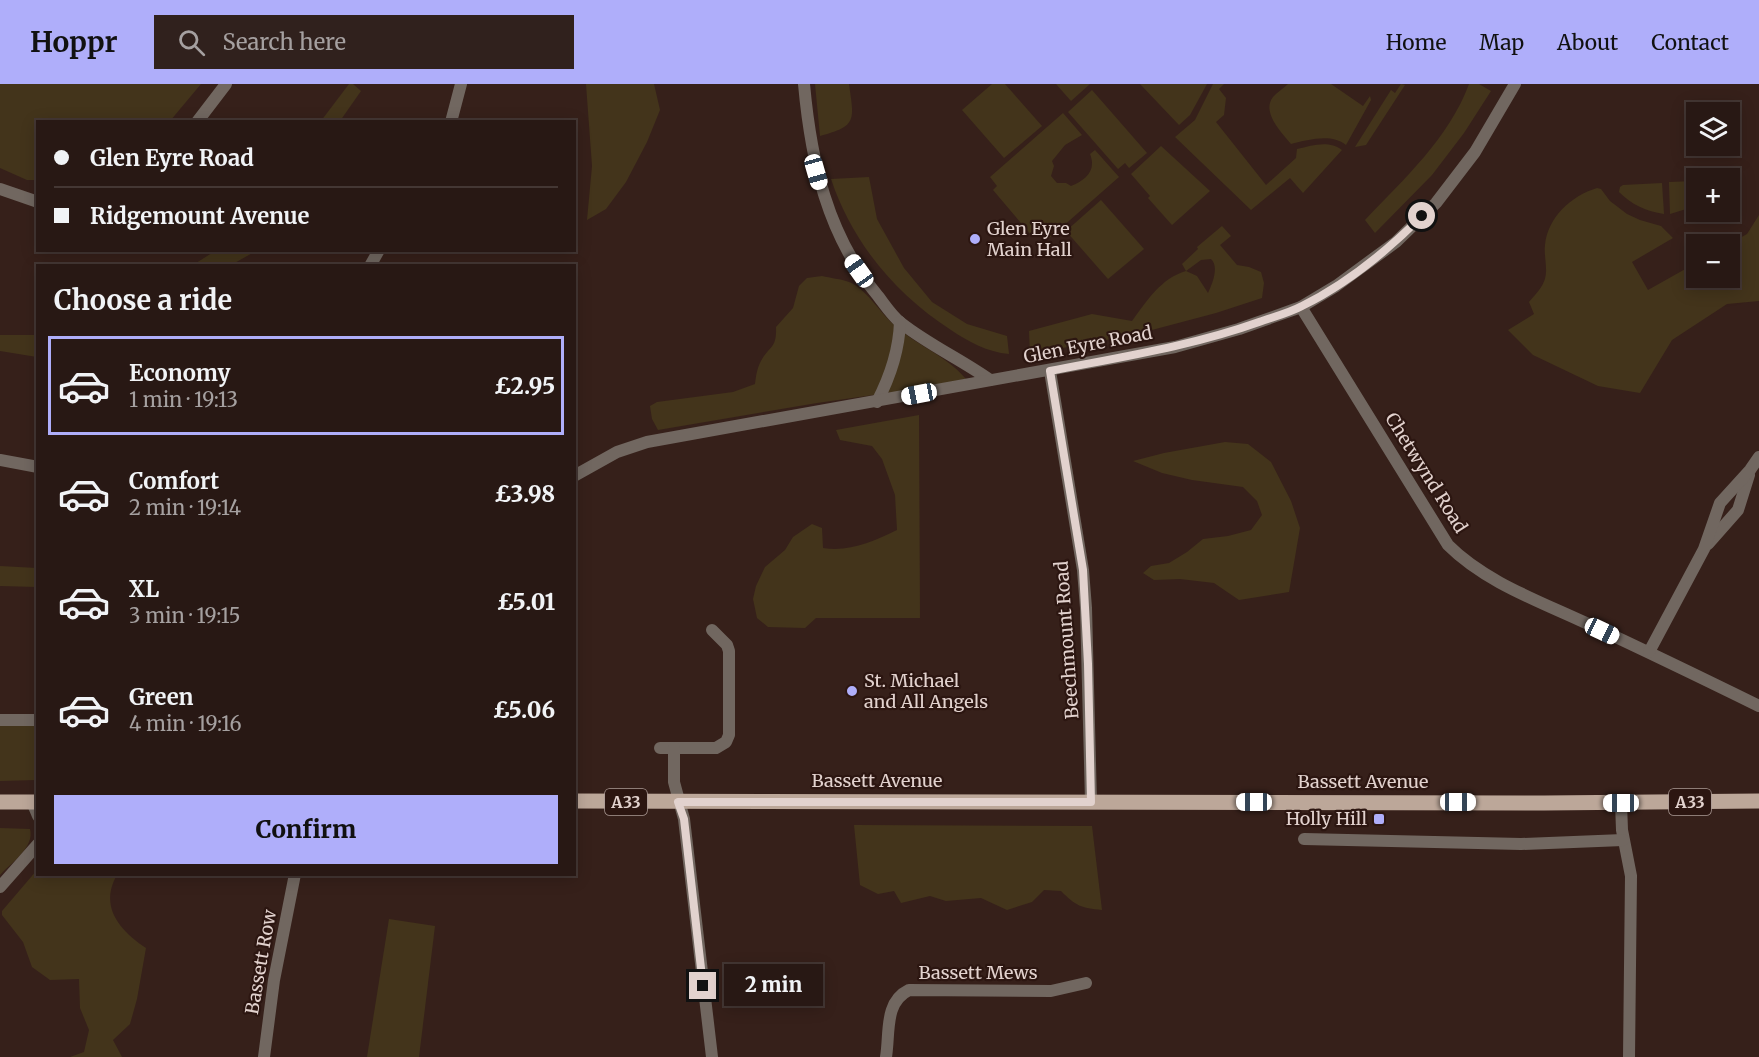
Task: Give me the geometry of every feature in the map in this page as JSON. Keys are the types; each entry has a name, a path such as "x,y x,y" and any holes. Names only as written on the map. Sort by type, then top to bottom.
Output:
{"main road":[{"name":"Bassett Avenue","path":"576,801 1621,803 1759,801"},
{"path":"0,802 36,807"}],"street":[{"path":"198,120 226,84"},
{"path":"452,120 461,84"},
{"path":"804,84 816,172 825,204 851,260 900,322 990,380"},
{"name":"Glen Eyre Road","path":"576,475 617,452 647,442 1175,347 1239,329 1301,307 1336,286 1396,242 1436,203 1475,152 1515,84"},
{"path":"0,189 36,201"},
{"name":"Chetwynd Road","path":"1301,307 1448,545 1456,552 1482,572 1759,706"},
{"path":"877,402 894,362 900,322"},
{"name":"Beechmount Road","path":"1050,371 1083,570 1088,640 1091,802"},
{"path":"1649,652 1704,549 1720,503 1759,457"},
{"path":"0,460 36,467"},
{"path":"660,747 716,748 726,741 729,735 729,651 727,645 712,630"},
{"path":"0,720 36,720"},
{"path":"674,748 674,782 684,819 712,1057"},
{"path":"1621,803 1623,840 1631,876 1629,1057"},
{"path":"1304,839 1521,844 1623,840"},
{"path":"0,887 36,845"},
{"name":"Bassett Row","path":"264,1057 274,980 296,876"},
{"name":"Bassett Mews","path":"886,1057 890,1015 900,994 909,990 1051,991 1086,983"}],"shaded area":[{"path":"0,84 201,84 171,120 36,120 36,180 27,180 0,168"},
{"path":"349,84 353,84 361,91 341,120 322,120"},
{"path":"586,84 654,84 660,110 647,142 626,182 606,209 587,220 592,166"},
{"path":"815,84 849,84 852,106 851,120 847,125 820,136"},
{"path":"992,84 1005,84 1042,126 1004,158 962,110"},
{"path":"1056,84 1090,84 1071,101"},
{"path":"1140,84 1207,84 1190,115 1179,125"},
{"path":"1213,84 1224,84 1219,89 1226,98 1224,115 1216,122 1266,185 1296,158 1297,149 1326,144 1342,150 1303,193 1290,178 1251,210 1175,137 1195,120"},
{"path":"1288,84 1331,84 1363,106 1370,96 1371,100 1346,145 1326,138 1291,144 1274,122 1269,109 1273,97"},
{"path":"1401,84 1405,85 1366,145 1355,147 1391,90 1395,93"},
{"path":"1469,84 1479,84 1491,91 1464,133 1432,175 1375,233 1365,220 1438,140 1460,104"},
{"path":"1092,90 1147,153 1129,168 1125,163 1118,169 1068,112"},
{"path":"1063,113 1082,135 1065,145 1052,161 1054,166 1051,176 1057,183 1066,183 1071,186 1085,178 1091,170 1090,154 1095,150 1119,177 1045,242 1037,233 1032,236 993,190 997,186 990,177"},
{"path":"1161,146 1210,191 1172,225 1131,174"},
{"path":"869,177 877,219 904,268 932,302 967,324 1007,336 1009,354 978,346 951,330 912,300 878,265 851,224 831,179"},
{"path":"1686,181 1686,209 1670,214 1669,182"},
{"path":"1662,183 1664,214 1640,207 1619,192 1623,185"},
{"path":"1597,188 1601,189 1610,201 1627,214 1661,226 1673,238 1632,262 1648,290 1686,269 1686,288 1740,288 1740,238 1747,234 1759,215 1759,301 1727,304 1672,340 1640,393 1598,386 1533,355 1508,330 1534,314 1529,302 1545,279 1545,245 1551,225 1562,209"},
{"path":"1101,200 1144,249 1108,279 1066,231"},
{"path":"1222,226 1231,236 1220,245 1237,265 1261,272 1264,283 1262,298 1133,335 1030,354 1029,331 1092,314 1132,321 1162,285 1177,274 1186,271 1182,264 1198,249 1197,247","holes":["1211,259 1215,266 1208,293 1197,276 1186,271 1201,260"]},
{"path":"213,252 254,252 233,264 195,264"},
{"path":"822,276 855,285 901,331 949,363 966,379 658,430 652,419 650,406 657,402 733,392 755,384 760,364 774,343 776,327 793,308 799,286 807,278"},
{"path":"0,335 36,335 36,357 0,351"},
{"path":"919,415 920,618 816,618 805,628 768,627 757,618 753,599 756,586 765,567 785,550 793,537 812,524 822,528 823,548 842,549 870,542 897,530 895,495 882,459 872,446 840,440 836,430"},
{"path":"1225,442 1248,444 1271,462 1291,501 1300,528 1289,592 1239,600 1214,583 1180,579 1154,580 1143,573 1151,566 1169,563 1203,539 1251,530 1262,515 1257,501 1243,487 1162,473 1133,461"},
{"path":"0,566 36,568 36,587 0,586"},
{"path":"36,724 36,780 0,781 0,725"},
{"path":"854,825 1092,826 1102,910 1079,905 1061,891 1044,890 1032,902 1007,910 981,898 946,901 930,896 901,903 894,891 878,894 860,885"},
{"path":"0,828 30,829 31,836 26,848 0,875"},
{"path":"36,871 36,876 117,876 110,897 111,907 120,925 146,948 130,1024 113,1040 122,1057 70,1057 84,1052 89,1030 80,1008 79,979 50,980 32,967 23,942 2,915 2,911"},
{"path":"389,919 435,926 419,1057 367,1057"}],"place":[{"name":"Glen Eyre Main Hall","path":"975,239"},
{"name":"St. Michael and All Angels","path":"852,691"},
{"name":"Holly Hill","path":"1379,819"}],"route":[{"path":"703,986 684,819 678,802 1091,802 1091,732 1083,570 1050,371 1175,347 1239,329 1301,307 1371,261 1396,242 1422,216"}]}
